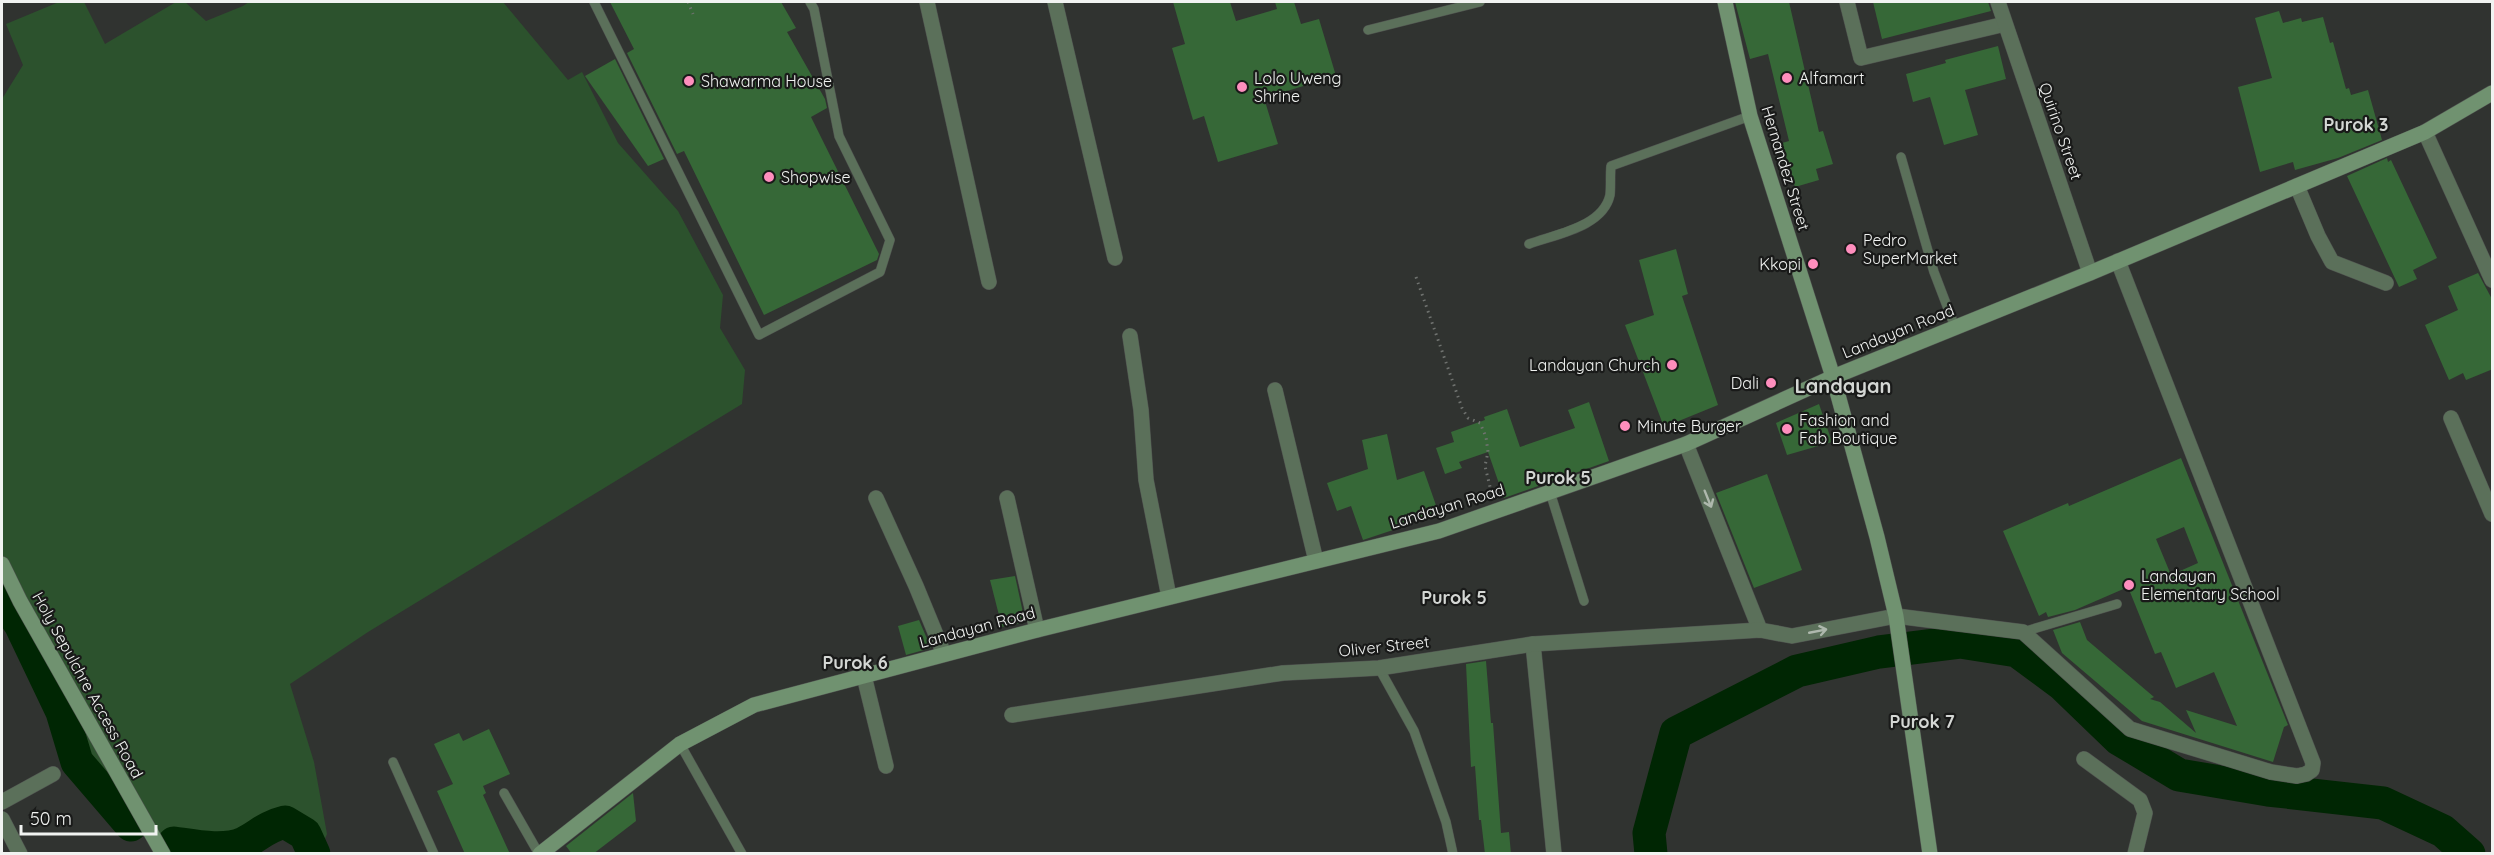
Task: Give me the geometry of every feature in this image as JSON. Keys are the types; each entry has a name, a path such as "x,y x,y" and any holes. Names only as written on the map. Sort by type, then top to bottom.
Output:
{"street":[{"path":"927,2 989,282"},
{"path":"1055,2 1115,258"},
{"name":"Hernandez Street","path":"1725,2 1750,116 1833,376 1877,537 1896,616 1930,854"},
{"path":"1847,2 1861,58 2005,24"},
{"name":"Quirino Street","path":"1998,2 2090,273"},
{"name":"Landayan Road","path":"540,854 680,744 754,705 1037,630 1439,531 1497,511 1686,444 1833,376 2090,273 2424,132 2493,93"},
{"path":"2424,132 2493,280"},
{"path":"2297,186 2318,236 2332,262 2386,283"},
{"path":"2023,632 2130,729 2271,772 2296,776 2307,774 2312,770 2313,763 2118,261"},
{"path":"1130,336 1141,410 1146,480 1169,597"},
{"path":"1275,390 1316,561"},
{"path":"2451,418 2493,514"},
{"path":"1686,444 1760,630"},
{"path":"876,498 944,654"},
{"path":"1007,498 1037,630"},
{"name":"Holy Sepulchre Access Road","path":"2,564 20,601 163,854"},
{"name":"Oliver Street","path":"1012,715 1283,673 1379,668 1533,644 1760,630 1792,636 1896,616 2023,632"},
{"path":"1533,644 1554,854"},
{"path":"864,676 886,766"},
{"path":"2084,759 2140,800 2145,813 2135,854"},
{"path":"2,802 53,774"},
{"path":"2,819 20,854"}],"lane":[{"path":"594,2 759,335 880,272 890,240 839,136 814,9 810,2"},
{"path":"1368,30 1480,2"},
{"path":"1529,244 1591,221 1603,211 1610,195 1611,166 1750,116"},
{"path":"1901,157 1934,272 1955,327"},
{"path":"1550,492 1584,601"},
{"path":"2023,632 2117,603"},
{"path":"1379,668 1414,731 1446,822 1453,854"},
{"path":"680,744 742,854"},
{"path":"393,762 434,854"},
{"path":"504,793 540,854"}],"path":[{"path":"688,2 693,14"},
{"path":"1416,277 1456,395 1468,418 1480,423 1486,438 1488,452 1485,466 1497,511"}],"green space":[{"path":"59,2 84,2 105,44 176,2 185,2 206,21 249,2 503,2 568,80 582,72 618,143 678,211 723,295 720,328 745,370 742,404 368,632 290,684 314,762 327,834 319,853 314,853 305,834 285,822 268,827 242,844 211,848 174,843 131,825 77,762 62,712 2,592 2,99 23,65 6,24"}],"building":[{"path":"610,2 781,2 796,28 787,32 825,99 827,108 811,117 879,254 877,260 764,315 684,151 677,154 627,53 634,49"},
{"name":"Lolo Uweng Shrine","path":"1173,2 1230,2 1236,21 1277,9 1275,2 1294,2 1301,24 1319,19 1336,76 1264,98 1278,144 1218,162 1204,116 1193,120 1172,48 1185,44"},
{"path":"1735,2 1789,2 1819,132 1823,131 1833,164 1816,169 1819,180 1795,187 1782,143 1789,141 1768,54 1750,59"},
{"path":"1873,2 1988,2 1991,11 1882,39"},
{"path":"2279,11 2283,23 2301,18 2302,22 2323,17 2330,43 2333,42 2346,89 2349,88 2351,95 2368,90 2382,140 2338,158 2295,170 2293,162 2260,172 2238,87 2272,78 2255,18"},
{"path":"1998,46 2006,79 1965,90 1978,135 1944,145 1930,97 1913,102 1906,74 1946,63 1945,60"},
{"path":"615,59 664,159 648,166 585,76"},
{"path":"2387,158 2388,162 2391,160 2437,258 2413,270 2417,279 2399,287 2347,176"},
{"name":"Landayan Church","path":"1676,249 1688,294 1682,296 1718,405 1664,427 1625,325 1654,315 1639,260"},
{"path":"2478,273 2493,301 2493,369 2466,380 2463,373 2449,380 2425,325 2458,310 2448,286"},
{"path":"1589,402 1609,461 1504,498 1488,452 1459,462 1462,468 1445,474 1436,448 1454,442 1451,432 1485,420 1484,417 1507,409 1520,447 1575,428 1568,410"},
{"path":"1819,404 1832,442 1787,455 1776,423"},
{"path":"1387,434 1397,480 1424,471 1438,511 1404,523 1405,526 1363,540 1351,506 1337,511 1327,483 1368,469 1362,440"},
{"name":"Landayan Elementary School","path":"2181,458 2288,725 2284,727 2273,762 2142,721 2062,653 2053,630 2080,622 2087,640 2154,697 2150,699 2160,702 2196,733 2186,710 2237,726 2214,672 2176,688 2161,652 2155,654 2128,587 2075,610 2048,617 2046,612 2039,616 2003,531 2068,503 2069,506","holes":["2184,527 2198,563 2171,575 2156,539"]},
{"path":"1767,474 1802,570 1754,588 1716,493"},
{"path":"1015,576 1025,622 1002,627 990,580"},
{"path":"919,620 931,648 906,655 898,626"},
{"path":"1486,661 1501,833 1509,832 1511,854 1485,854 1481,820 1479,820 1475,766 1471,767 1466,664"},
{"path":"489,729 510,774 483,786 486,793 483,795 510,854 465,854 437,791 453,784 434,744 459,733 463,741"},
{"path":"633,793 636,821 593,854 572,854 566,846"}],"waterway":[{"path":"2,598 20,624 62,712 77,762 131,825"},
{"path":"1651,854 1649,833 1676,733 1797,671 1879,652 1960,642 2017,651 2063,685 2119,739 2179,775 2268,790 2383,803 2443,831 2469,854"},
{"path":"174,843 209,848 236,846 272,826 285,822 305,834 314,854"}],"place":[{"name":"Alfamart","path":"1787,78"},
{"name":"Shawarma House","path":"689,81"},
{"name":"Lolo Uweng Shrine","path":"1242,87"},
{"name":"Shopwise","path":"769,177"},
{"name":"Pedro SuperMarket","path":"1851,249"},
{"name":"Kkopi","path":"1813,264"},
{"name":"Landayan Church","path":"1672,365"},
{"name":"Dali","path":"1771,383"},
{"name":"Minute Burger","path":"1625,426"},
{"name":"Fashion and Fab Boutique","path":"1787,429"},
{"name":"Landayan Elementary School","path":"2129,585"}],"district":[{"name":"Purok 3","path":"2356,124"},
{"name":"Landayan","path":"1843,385"},
{"name":"Purok 5","path":"1558,477"},
{"name":"Purok 5","path":"1454,597"},
{"name":"Purok 6","path":"855,662"},
{"name":"Purok 7","path":"1922,721"}]}
